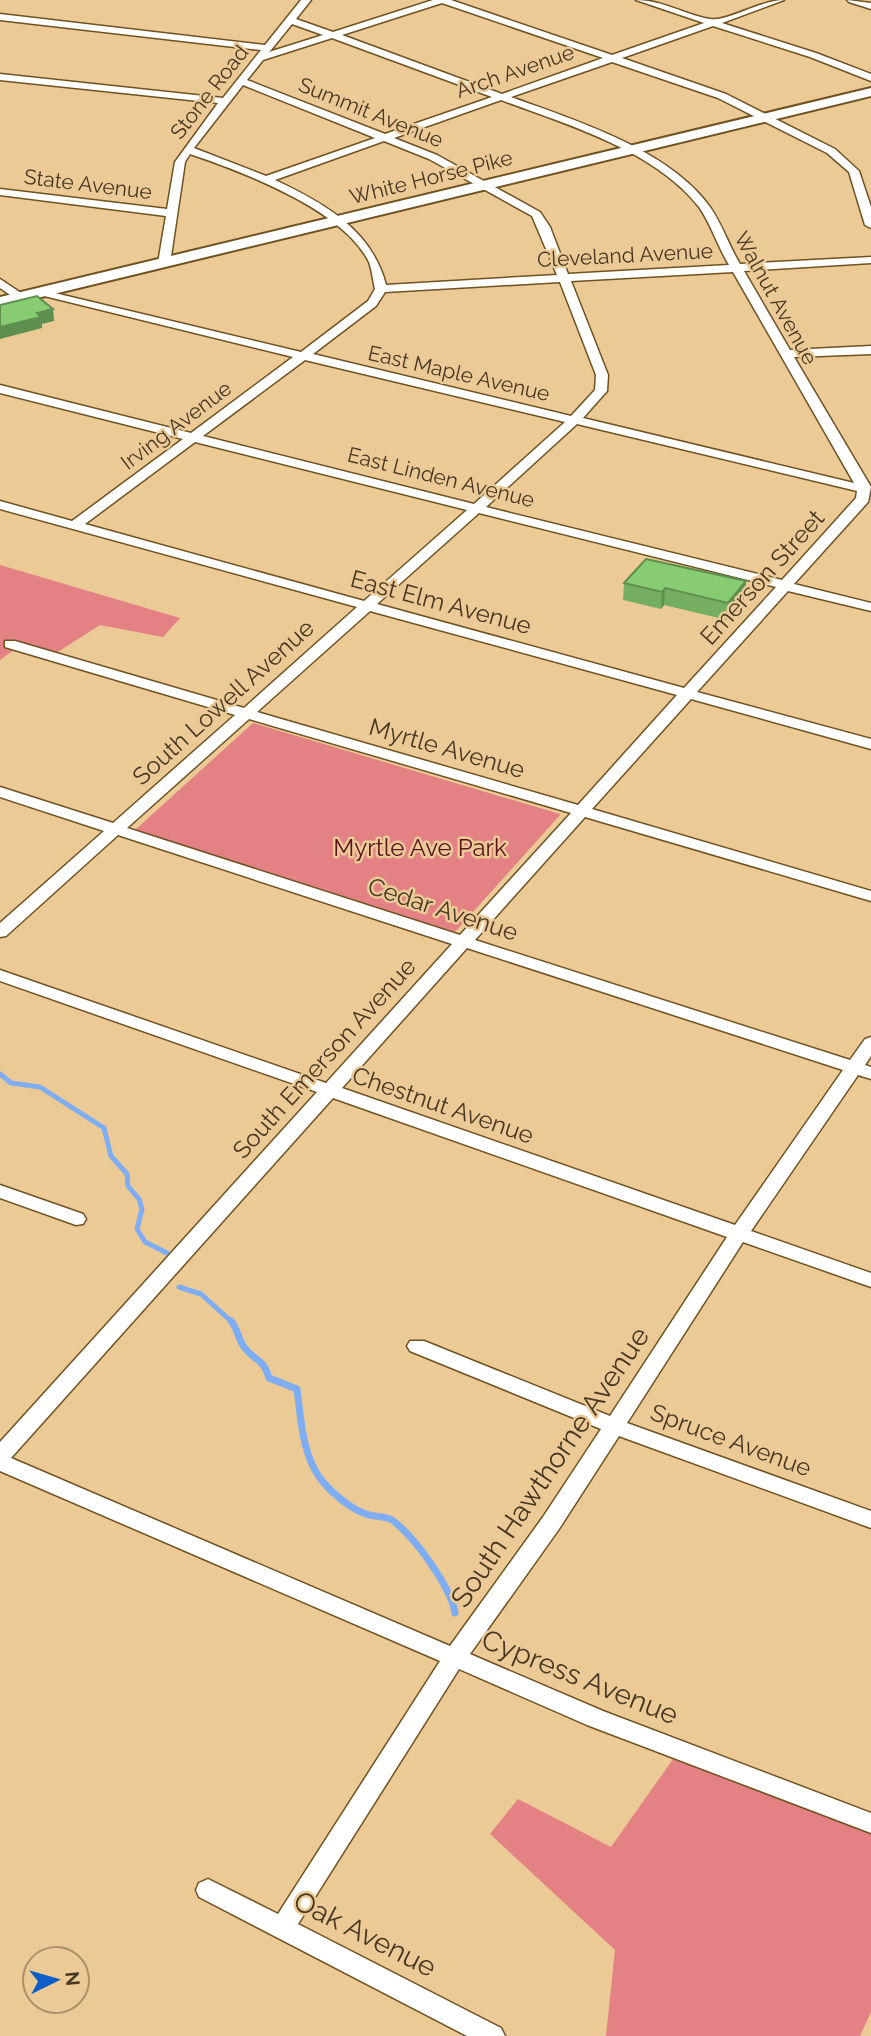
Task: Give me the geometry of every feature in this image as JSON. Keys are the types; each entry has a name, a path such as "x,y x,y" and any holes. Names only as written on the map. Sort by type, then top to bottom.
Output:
{"highway":[{"name":"White Horse Pike","path":"0,302 871,92"}],"street":[{"name":"Stone Road","path":"164,262 180,162 187,149 306,0"},
{"path":"261,58 443,0 722,96 764,117 847,163 854,171 871,225"},
{"path":"641,0 822,58 871,78"},
{"name":"Arch Avenue","path":"264,180 779,0"},
{"path":"852,0 871,6"},
{"path":"2,19 268,48"},
{"name":"Walnut Avenue","path":"291,20 581,124 679,178 695,193 867,489"},
{"path":"0,76 225,101"},
{"name":"Summit Avenue","path":"241,81 433,157 536,214 602,375 602,388"},
{"path":"187,149 300,196 336,221 369,248 377,267 381,289"},
{"name":"State Avenue","path":"0,192 172,213"},
{"name":"Cleveland Avenue","path":"381,289 871,260"},
{"path":"0,282 20,297"},
{"name":"Irving Avenue","path":"74,526 372,303 381,289"},
{"name":"East Maple Avenue","path":"38,293 867,489"},
{"path":"787,354 871,350"},
{"name":"South Lowell Avenue","path":"0,932 477,508 574,420 602,388"},
{"name":"East Linden Avenue","path":"0,389 871,607"},
{"name":"Emerson Street","path":"686,692 863,499 867,489"},
{"name":"East Elm Avenue","path":"0,505 871,744"},
{"name":"Myrtle Avenue","path":"10,644 871,896"},
{"name":"South Emerson Avenue","path":"0,1459 686,692"},
{"name":"Cedar Avenue","path":"0,792 863,1070"},
{"name":"Chestnut Avenue","path":"0,975 871,1280"},
{"name":"South Hawthorne Avenue","path":"283,1927 455,1657 551,1523 739,1234 863,1070 871,1044"},
{"path":"0,1191 76,1219"},
{"name":"Spruce Avenue","path":"417,1346 614,1426 871,1520"},
{"name":"Cypress Avenue","path":"0,1459 595,1718 871,1823"},
{"name":"Oak Avenue","path":"208,1890 492,2036"}],"green space":[{"path":"0,565 180,618 163,637 100,625 50,657 15,649 0,660"},
{"name":"Myrtle Ave Park","path":"253,723 560,815 455,932 135,830"},
{"path":"678,1752 871,1832 871,2012 860,2036 606,2036 615,1950 490,1834 518,1799 611,1847"}],"building":[{"path":"37,296 53,309 37,313 41,317 0,327 0,305"},
{"path":"646,559 746,581 728,603 665,588 662,592 624,583"}],"waterway":[{"path":"0,1074 11,1083 40,1087 104,1128 111,1156 127,1174 128,1186 139,1199 142,1209 137,1229 145,1242 167,1253"},
{"path":"179,1287 201,1294 231,1321"},
{"path":"231,1321 240,1341 261,1363 269,1378 297,1389 307,1449 323,1482 354,1509 389,1519 401,1528 439,1576 455,1613"}]}
